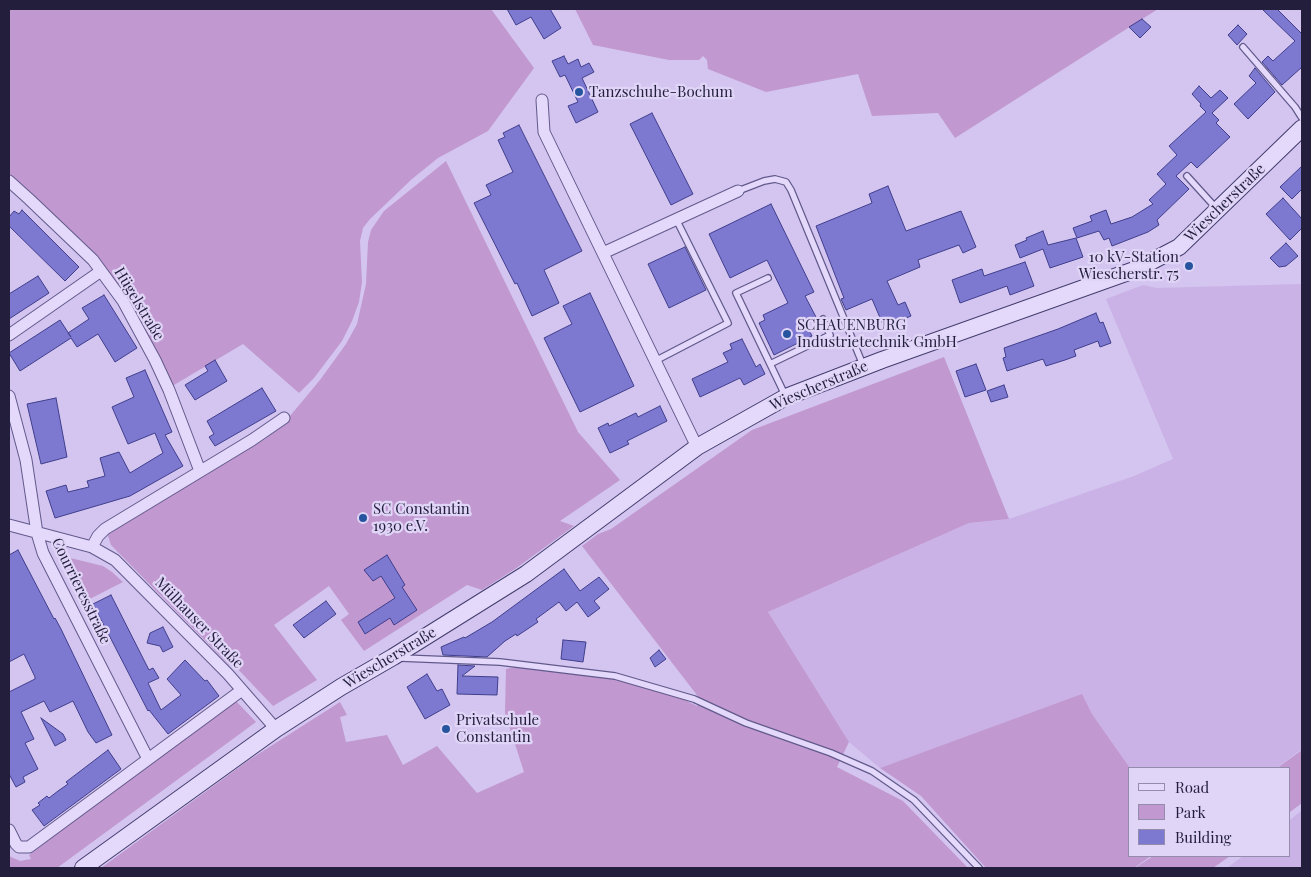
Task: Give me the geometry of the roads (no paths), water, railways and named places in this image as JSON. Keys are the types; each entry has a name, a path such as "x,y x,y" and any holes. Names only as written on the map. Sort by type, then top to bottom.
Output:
{"main road":[{"name":"Wiescherstraße","path":"83,868 276,729 526,574 697,447 786,397 1137,269 1179,247 1302,128"}],"street":[{"path":"542,100 544,132 697,447"},
{"name":"Hügelstraße","path":"9,181 93,260 123,302 169,390 200,471"},
{"path":"603,253 738,191"},
{"path":"9,335 102,271"},
{"name":"Courrieresstraße","path":"9,396 26,460 37,533 43,553 148,759"},
{"path":"92,547 98,536 105,529 252,440 284,418"},
{"name":"Mülhauser Straße","path":"9,526 92,547 115,560 242,690 276,729"},
{"path":"9,830 16,844 23,848 29,847 242,690"}],"lane":[{"path":"1244,47 1295,107 1302,118"},
{"path":"1187,176 1217,209"},
{"path":"738,191 764,181 775,179 786,182 864,367"},
{"path":"655,361 728,323 676,219"},
{"path":"768,278 736,293 786,397"},
{"path":"770,364 830,335 823,320"},
{"path":"393,657 500,662 615,676 694,699 746,723 831,753 872,772 914,800 980,868"}],"place":[{"name":"Tanzschuhe-Bochum","path":"579,92"},
{"name":"10 kV-Station Wiescherstr. 75","path":"1189,266"},
{"name":"SCHAUENBURG Industrietechnik GmbH","path":"787,334"},
{"name":"SC Constantin 1930 e.V.","path":"363,518"},
{"name":"Privatschule Constantin","path":"446,729"}]}
